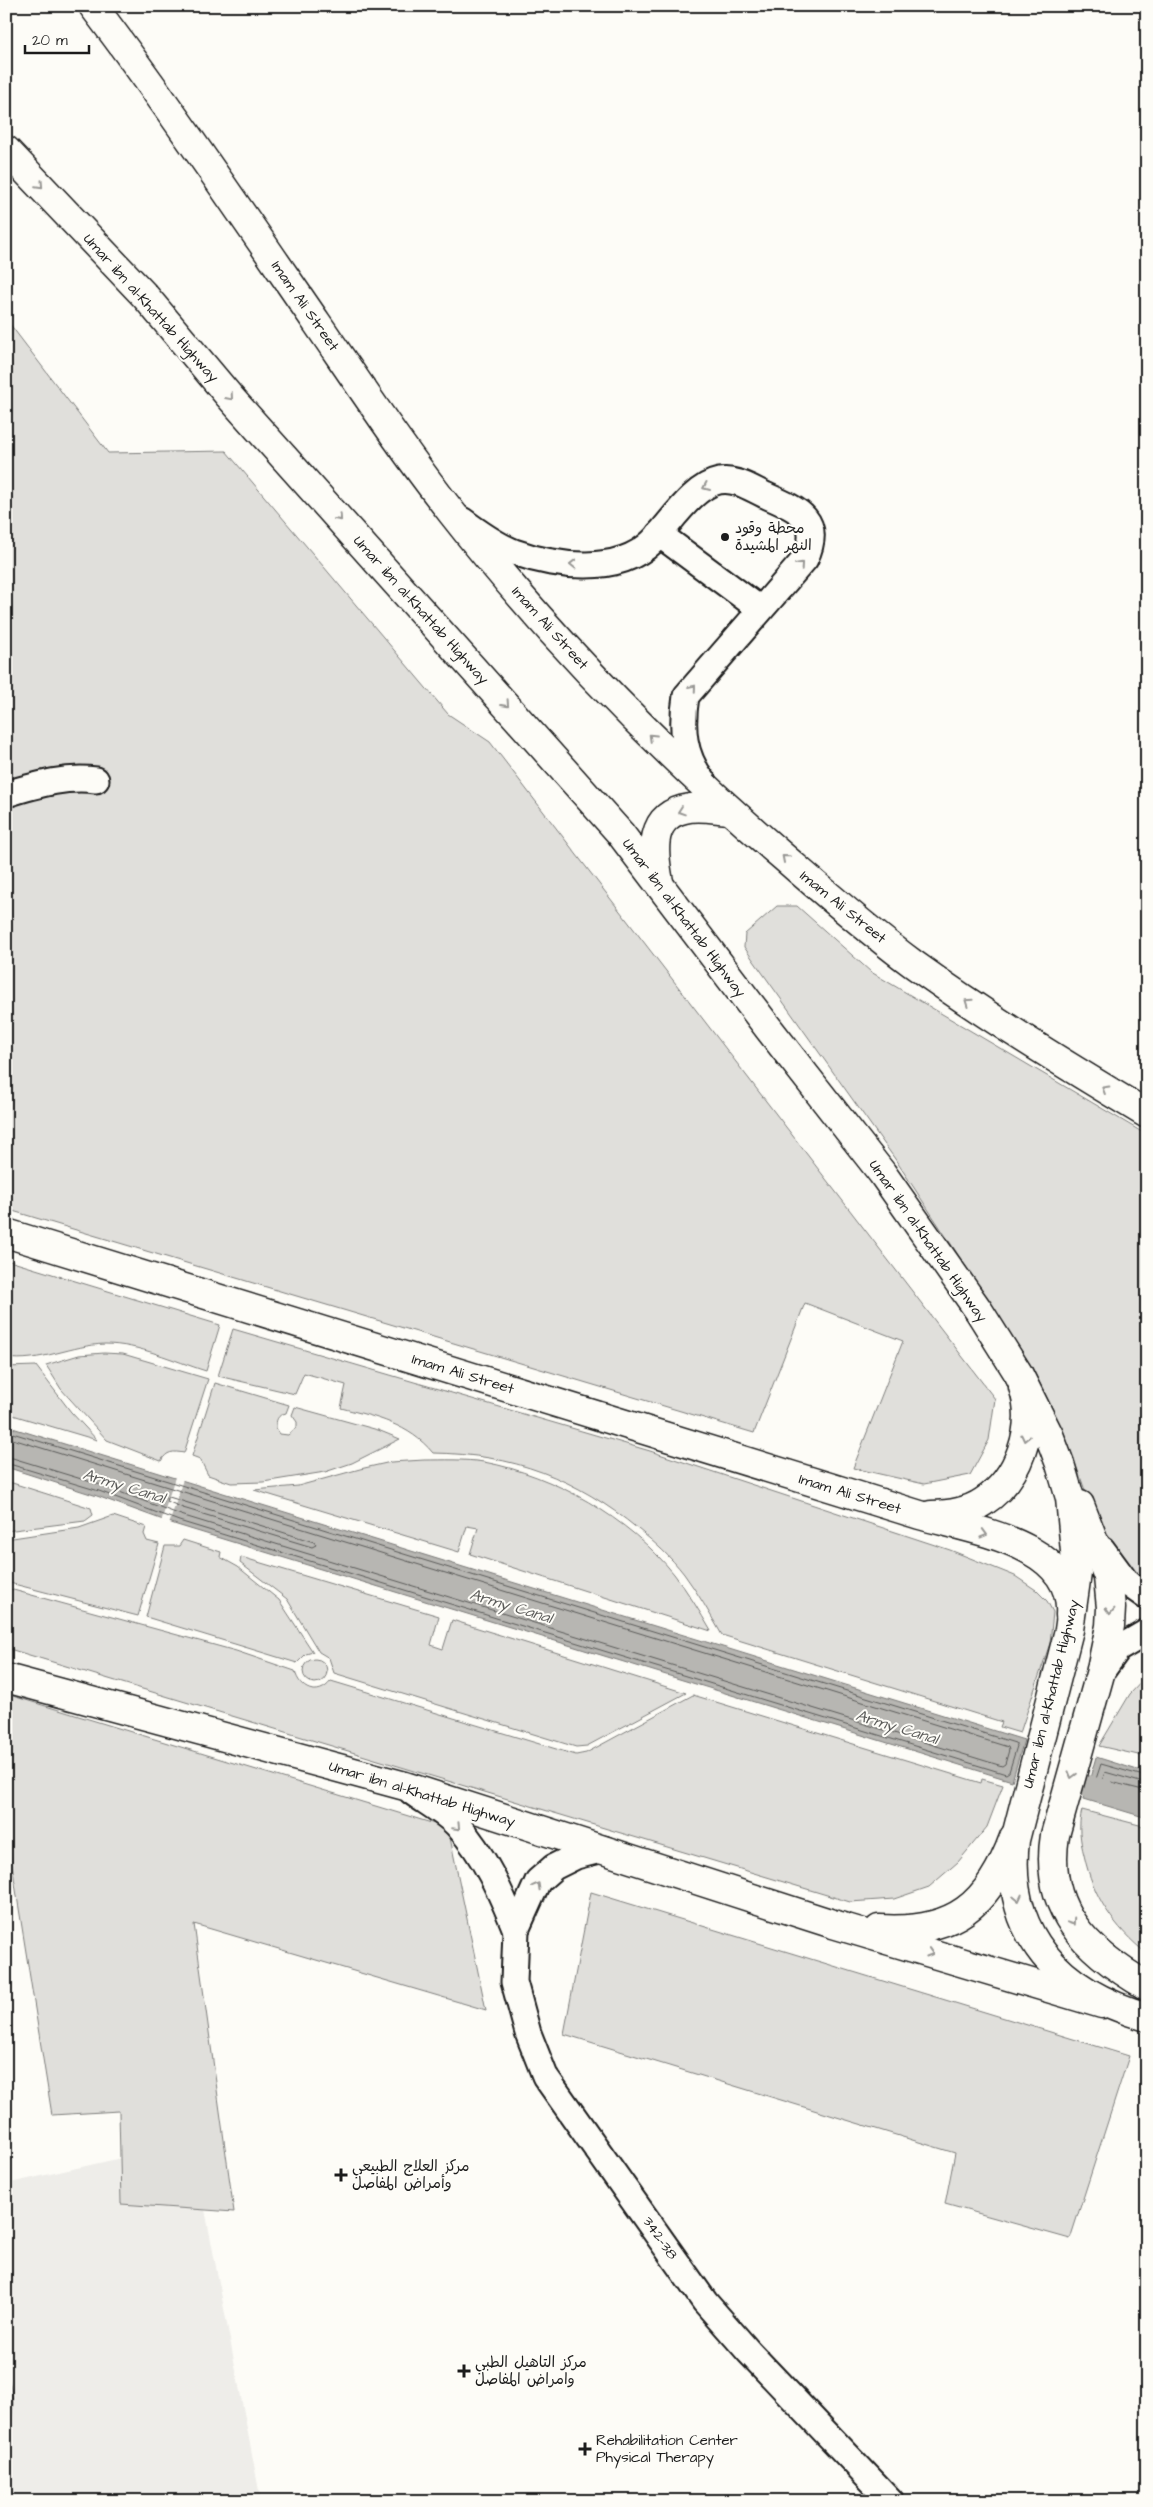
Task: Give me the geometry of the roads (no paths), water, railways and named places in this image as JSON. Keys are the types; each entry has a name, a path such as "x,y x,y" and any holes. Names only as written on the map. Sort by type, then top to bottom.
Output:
{"main road":[{"name":"Imam Ali Street","path":"93,6 147,78 402,446 451,512 565,646 638,723 721,802 818,887 909,961 1012,1032 1147,1114"},
{"name":"Umar ibn al-Khattab Highway","path":"6,150 145,296 229,396 620,833 659,882 769,1030 882,1173 979,1311 1018,1373 1049,1434 1070,1498 1076,1537 1077,1573 1075,1599 1069,1634 1023,1806 1004,1864 995,1881 969,1908 954,1917 918,1929 879,1929 833,1924"},
{"path":"659,882 655,842 659,825 674,812 721,802"},
{"name":"Imam Ali Street","path":"6,1233 920,1516 1010,1541 1030,1550 1047,1561 1061,1577 1068,1591 1070,1610 1069,1634"},
{"name":"Imam Ali Street","path":"920,1516 946,1515 982,1503 996,1492 1009,1474 1020,1455 1027,1436 1027,1398 1018,1373"},
{"path":"1049,1434 1094,1536 1108,1577 1110,1595 1110,1626 1100,1674 1062,1808 1052,1855 1052,1875 1067,1914 1094,1948 1147,1986"},
{"name":"Umar ibn al-Khattab Highway","path":"6,1678 405,1786 833,1924 1138,2015"},
{"name":"Umar ibn al-Khattab Highway","path":"1023,1806 1013,1862 1020,1908 1030,1935 1052,1966 1069,1981 1095,1997 1138,2015"}],"street":[{"path":"451,512 481,534 513,551 541,560 564,564 611,562 634,556 659,534 698,490 718,482 736,481 798,510 808,521 812,534 812,546 805,559 686,696 682,718 684,743 693,768 721,802"},
{"path":"659,534 760,609"},
{"path":"6,794 46,782 77,778 96,780"},
{"path":"1094,1536 1110,1562 1127,1583 1147,1597"},
{"path":"1100,1674 1118,1648 1147,1632"},
{"path":"405,1786 457,1825 480,1855 498,1887 516,1930"},
{"path":"516,1930 538,1881 554,1867 576,1856 604,1849"},
{"name":"342-38","path":"516,1930 514,1982 528,2033 544,2076 705,2302 749,2352 891,2501"}],"water":[{"path":"6,1426 1024,1740 1012,1781 177,1525 97,1496 6,1467"},
{"path":"1096,1757 1147,1773 1147,1818 1084,1799"},
{"path":"6,2372 11,2387 13,2411 6,2433"}],"waterway":[{"name":"Army Canal","path":"1084,1785 1147,1805"}],"place":[{"name":"محطة وقود النهر المشيدة","path":"725,537"},
{"name":"مركز العلاج الطبيعي وأمراض المفاصل","path":"341,2175"},
{"name":"مركز التاهيل الطبي وامراض المفاصل","path":"464,2371"},
{"name":"Rehabilitation Center Physical Therapy","path":"585,2449"}]}
